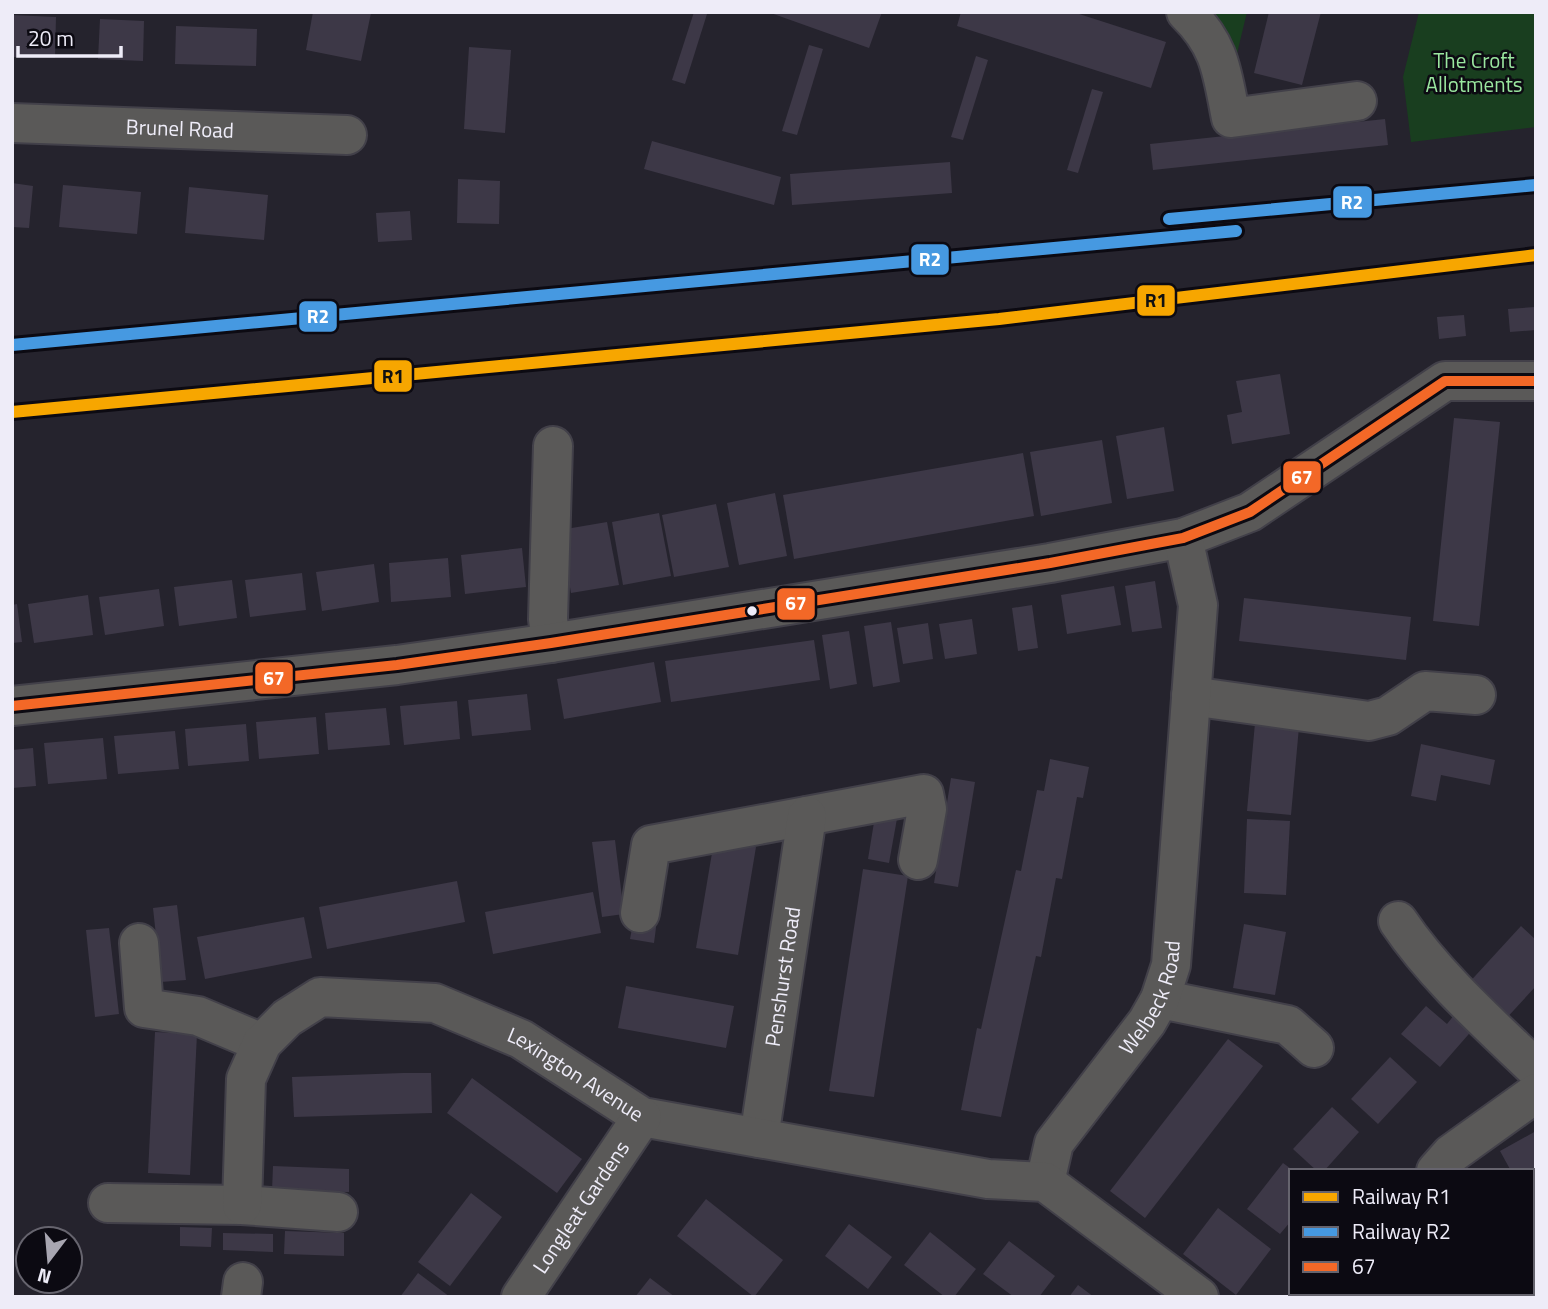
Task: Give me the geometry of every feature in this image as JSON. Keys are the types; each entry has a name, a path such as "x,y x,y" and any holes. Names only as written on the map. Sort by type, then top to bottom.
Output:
{"street":[{"path":"1186,12 1199,25 1219,56 1231,118 1357,101"},
{"name":"Brunel Road","path":"12,123 347,135"},
{"path":"12,706 397,665 551,643 1037,565 1183,538 1250,512 1445,381 1536,381"},
{"path":"551,643 548,619 553,446"},
{"name":"Welbeck Road","path":"1045,1182 1055,1143 1147,1022 1160,999 1171,965 1198,605 1183,538"},
{"path":"1191,695 1369,721 1388,716 1425,691 1476,695"},
{"path":"640,913 651,845 924,794 927,809 918,860"},
{"name":"Penshurst Road","path":"759,1138 807,816"},
{"path":"1398,921 1418,950 1446,981 1536,1069"},
{"path":"139,943 144,1008 198,1016 262,1043"},
{"name":"Lexington Avenue","path":"242,1205 246,1079 262,1043 287,1018 320,997 435,1003 520,1039 642,1116 988,1179 1045,1182"},
{"path":"1160,999 1288,1025 1314,1048"},
{"path":"1438,1169 1451,1154 1536,1093"},
{"name":"Longleat Gardens","path":"521,1297 642,1116"},
{"path":"1045,1182 1199,1297"},
{"path":"108,1203 242,1205 338,1212"}],"green space":[{"path":"1210,12 1247,12 1234,66"},
{"name":"The Croft Allotments","path":"1419,12 1536,12 1536,127 1411,142 1403,77"}],"building":[{"path":"313,12 371,13 361,61 306,50"},
{"path":"694,12 707,14 685,84 672,80"},
{"path":"768,12 882,12 869,48"},
{"path":"961,12 1073,12 1166,42 1151,88 957,26"},
{"path":"1269,12 1321,12 1302,85 1254,73"},
{"path":"12,15 56,17 55,58 12,57"},
{"path":"100,19 144,21 143,61 98,59"},
{"path":"176,26 257,29 256,66 175,64"},
{"path":"809,45 823,49 797,135 782,131"},
{"path":"469,47 511,50 505,133 464,129"},
{"path":"976,56 988,60 963,140 951,137"},
{"path":"1092,89 1103,92 1078,173 1067,170"},
{"path":"1385,119 1388,145 1153,170 1150,144"},
{"path":"652,141 781,177 774,205 644,169"},
{"path":"950,162 952,193 792,205 790,174"},
{"path":"458,179 500,181 499,224 457,223"},
{"path":"12,183 33,186 29,228 12,227"},
{"path":"63,185 141,192 137,234 59,227"},
{"path":"189,187 268,195 264,240 185,233"},
{"path":"410,211 412,240 378,242 376,213"},
{"path":"1535,307 1536,330 1510,332 1508,309"},
{"path":"1464,315 1466,336 1439,339 1437,317"},
{"path":"1280,374 1290,434 1232,444 1227,415 1242,412 1236,381"},
{"path":"1454,418 1500,422 1479,626 1433,621"},
{"path":"1164,427 1174,491 1127,499 1116,436"},
{"path":"1102,440 1112,503 1041,516 1030,452"},
{"path":"1023,453 1034,516 794,559 783,495"},
{"path":"775,493 787,556 739,565 727,503"},
{"path":"716,504 729,567 674,577 662,515"},
{"path":"659,513 671,576 623,585 612,522"},
{"path":"607,522 619,585 571,593 560,530"},
{"path":"522,548 526,587 465,594 461,555"},
{"path":"448,558 451,597 391,602 389,563"},
{"path":"374,564 379,602 322,611 316,572"},
{"path":"302,573 306,610 250,617 245,580"},
{"path":"232,580 237,618 179,626 174,587"},
{"path":"1155,581 1162,628 1132,632 1125,586"},
{"path":"1114,586 1121,625 1067,634 1061,595"},
{"path":"159,589 164,626 105,635 99,597"},
{"path":"88,595 93,635 34,643 28,604"},
{"path":"1244,598 1411,617 1406,660 1239,641"},
{"path":"17,604 22,642 12,643 12,605"},
{"path":"1032,605 1038,648 1018,651 1012,608"},
{"path":"972,619 977,654 945,659 939,624"},
{"path":"891,622 900,682 873,687 864,626"},
{"path":"928,623 933,659 903,664 897,628"},
{"path":"849,631 857,684 830,689 822,635"},
{"path":"814,640 820,680 671,702 665,661"},
{"path":"654,662 661,702 564,719 557,679"},
{"path":"527,694 531,730 472,736 468,700"},
{"path":"457,701 460,739 404,745 400,706"},
{"path":"386,708 390,745 328,750 325,713"},
{"path":"316,717 319,754 259,759 256,722"},
{"path":"1255,723 1299,727 1291,815 1247,811"},
{"path":"246,724 249,761 188,766 185,729"},
{"path":"175,731 179,769 118,774 114,736"},
{"path":"103,738 107,779 48,784 44,743"},
{"path":"1421,744 1495,760 1490,785 1441,775 1436,801 1411,796"},
{"path":"33,748 36,786 12,788 12,750"},
{"path":"1050,759 1089,767 1083,798 1077,797 1062,879 1056,878 1041,957 1036,956 1001,1117 961,1110 977,1028 981,1029 1016,870 1021,871 1037,790 1044,791"},
{"path":"951,778 975,782 958,887 934,883"},
{"path":"876,810 898,813 889,863 868,859"},
{"path":"1247,819 1290,821 1286,895 1244,893"},
{"path":"615,840 624,914 602,917 592,842"},
{"path":"714,841 756,847 738,955 696,948"},
{"path":"863,869 908,876 874,1097 829,1091"},
{"path":"457,881 465,922 327,949 319,907"},
{"path":"593,892 601,933 493,954 485,912"},
{"path":"177,905 186,980 161,982 153,908"},
{"path":"304,917 312,958 205,979 197,937"},
{"path":"634,917 657,920 654,943 630,939"},
{"path":"1244,924 1286,932 1275,995 1233,988"},
{"path":"1521,926 1536,940 1536,986 1503,1022 1465,987"},
{"path":"109,928 119,1014 95,1017 86,930"},
{"path":"626,986 734,1006 726,1048 618,1028"},
{"path":"1463,1004 1482,1019 1440,1067 1401,1034 1426,1006 1447,1024"},
{"path":"155,1032 197,1034 190,1175 148,1173"},
{"path":"1228,1039 1263,1066 1145,1218 1110,1191"},
{"path":"1390,1057 1417,1082 1378,1124 1351,1099"},
{"path":"431,1073 432,1113 294,1117 292,1077"},
{"path":"472,1078 582,1159 557,1193 447,1113"},
{"path":"1332,1107 1359,1132 1326,1169 1315,1169 1293,1149"},
{"path":"1536,1131 1536,1181 1534,1182 1534,1169 1510,1169 1500,1151"},
{"path":"1283,1163 1291,1169 1289,1169 1289,1223 1280,1234 1247,1209"},
{"path":"273,1166 349,1169 349,1192 272,1191"},
{"path":"471,1193 502,1217 450,1286 418,1262"},
{"path":"706,1199 783,1260 754,1297 677,1236"},
{"path":"1218,1208 1271,1249 1236,1295 1183,1254"},
{"path":"849,1224 892,1257 868,1289 825,1256"},
{"path":"180,1227 212,1228 211,1247 180,1246"},
{"path":"285,1231 344,1233 344,1256 284,1254"},
{"path":"930,1232 976,1269 954,1297 945,1297 904,1265"},
{"path":"223,1233 273,1234 273,1252 223,1250"},
{"path":"1009,1241 1055,1276 1039,1297 1014,1297 983,1274"},
{"path":"418,1273 450,1297 400,1297"},
{"path":"650,1278 675,1297 635,1297"},
{"path":"1078,1285 1094,1297 1069,1297"},
{"path":"1424,1295 1476,1295 1474,1297"}],"rail line":[{"name":"R2","path":"1169,219 1536,185"},
{"name":"R2","path":"12,345 1236,231"},
{"name":"R1","path":"12,412 999,319 1536,255"}],"transit line":[{"name":"67","path":"12,706 397,665 551,643 1050,563 1183,538 1250,512 1445,381 1536,381"}]}
